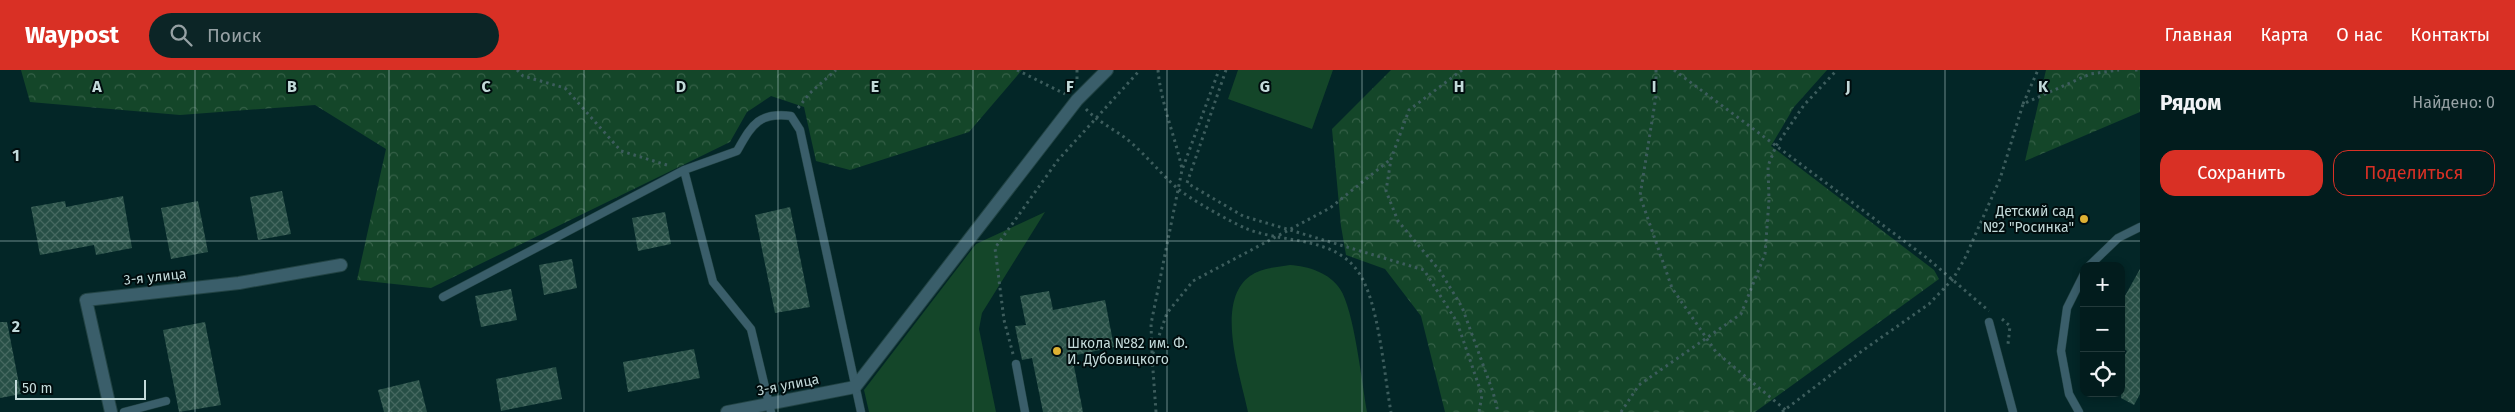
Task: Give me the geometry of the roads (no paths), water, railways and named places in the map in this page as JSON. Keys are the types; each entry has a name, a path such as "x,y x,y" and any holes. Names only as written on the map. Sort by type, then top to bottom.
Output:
{"street":[{"path":"856,387 1077,100 1107,70"},
{"name":"3-я улица","path":"111,412 86,300 239,283 341,265"},
{"name":"3-я улица","path":"727,412 770,408 856,387"}],"lane":[{"path":"444,297 684,170 737,151 752,125 773,114 791,116 800,130 861,412"},
{"path":"684,170 714,282 751,329 770,408"},
{"path":"2093,262 2118,238 2140,227"},
{"path":"2079,412 2069,394 2061,351 2067,308 2080,282"},
{"path":"1988,322 2013,412"},
{"path":"1016,364 1025,412"},
{"path":"124,412 166,401"}],"place":[{"name":"Детский сад №2 \"Росинка\"","path":"2084,219"},
{"name":"Школа №82 им. Ф. И. Дубовицкого","path":"1057,351"}]}
